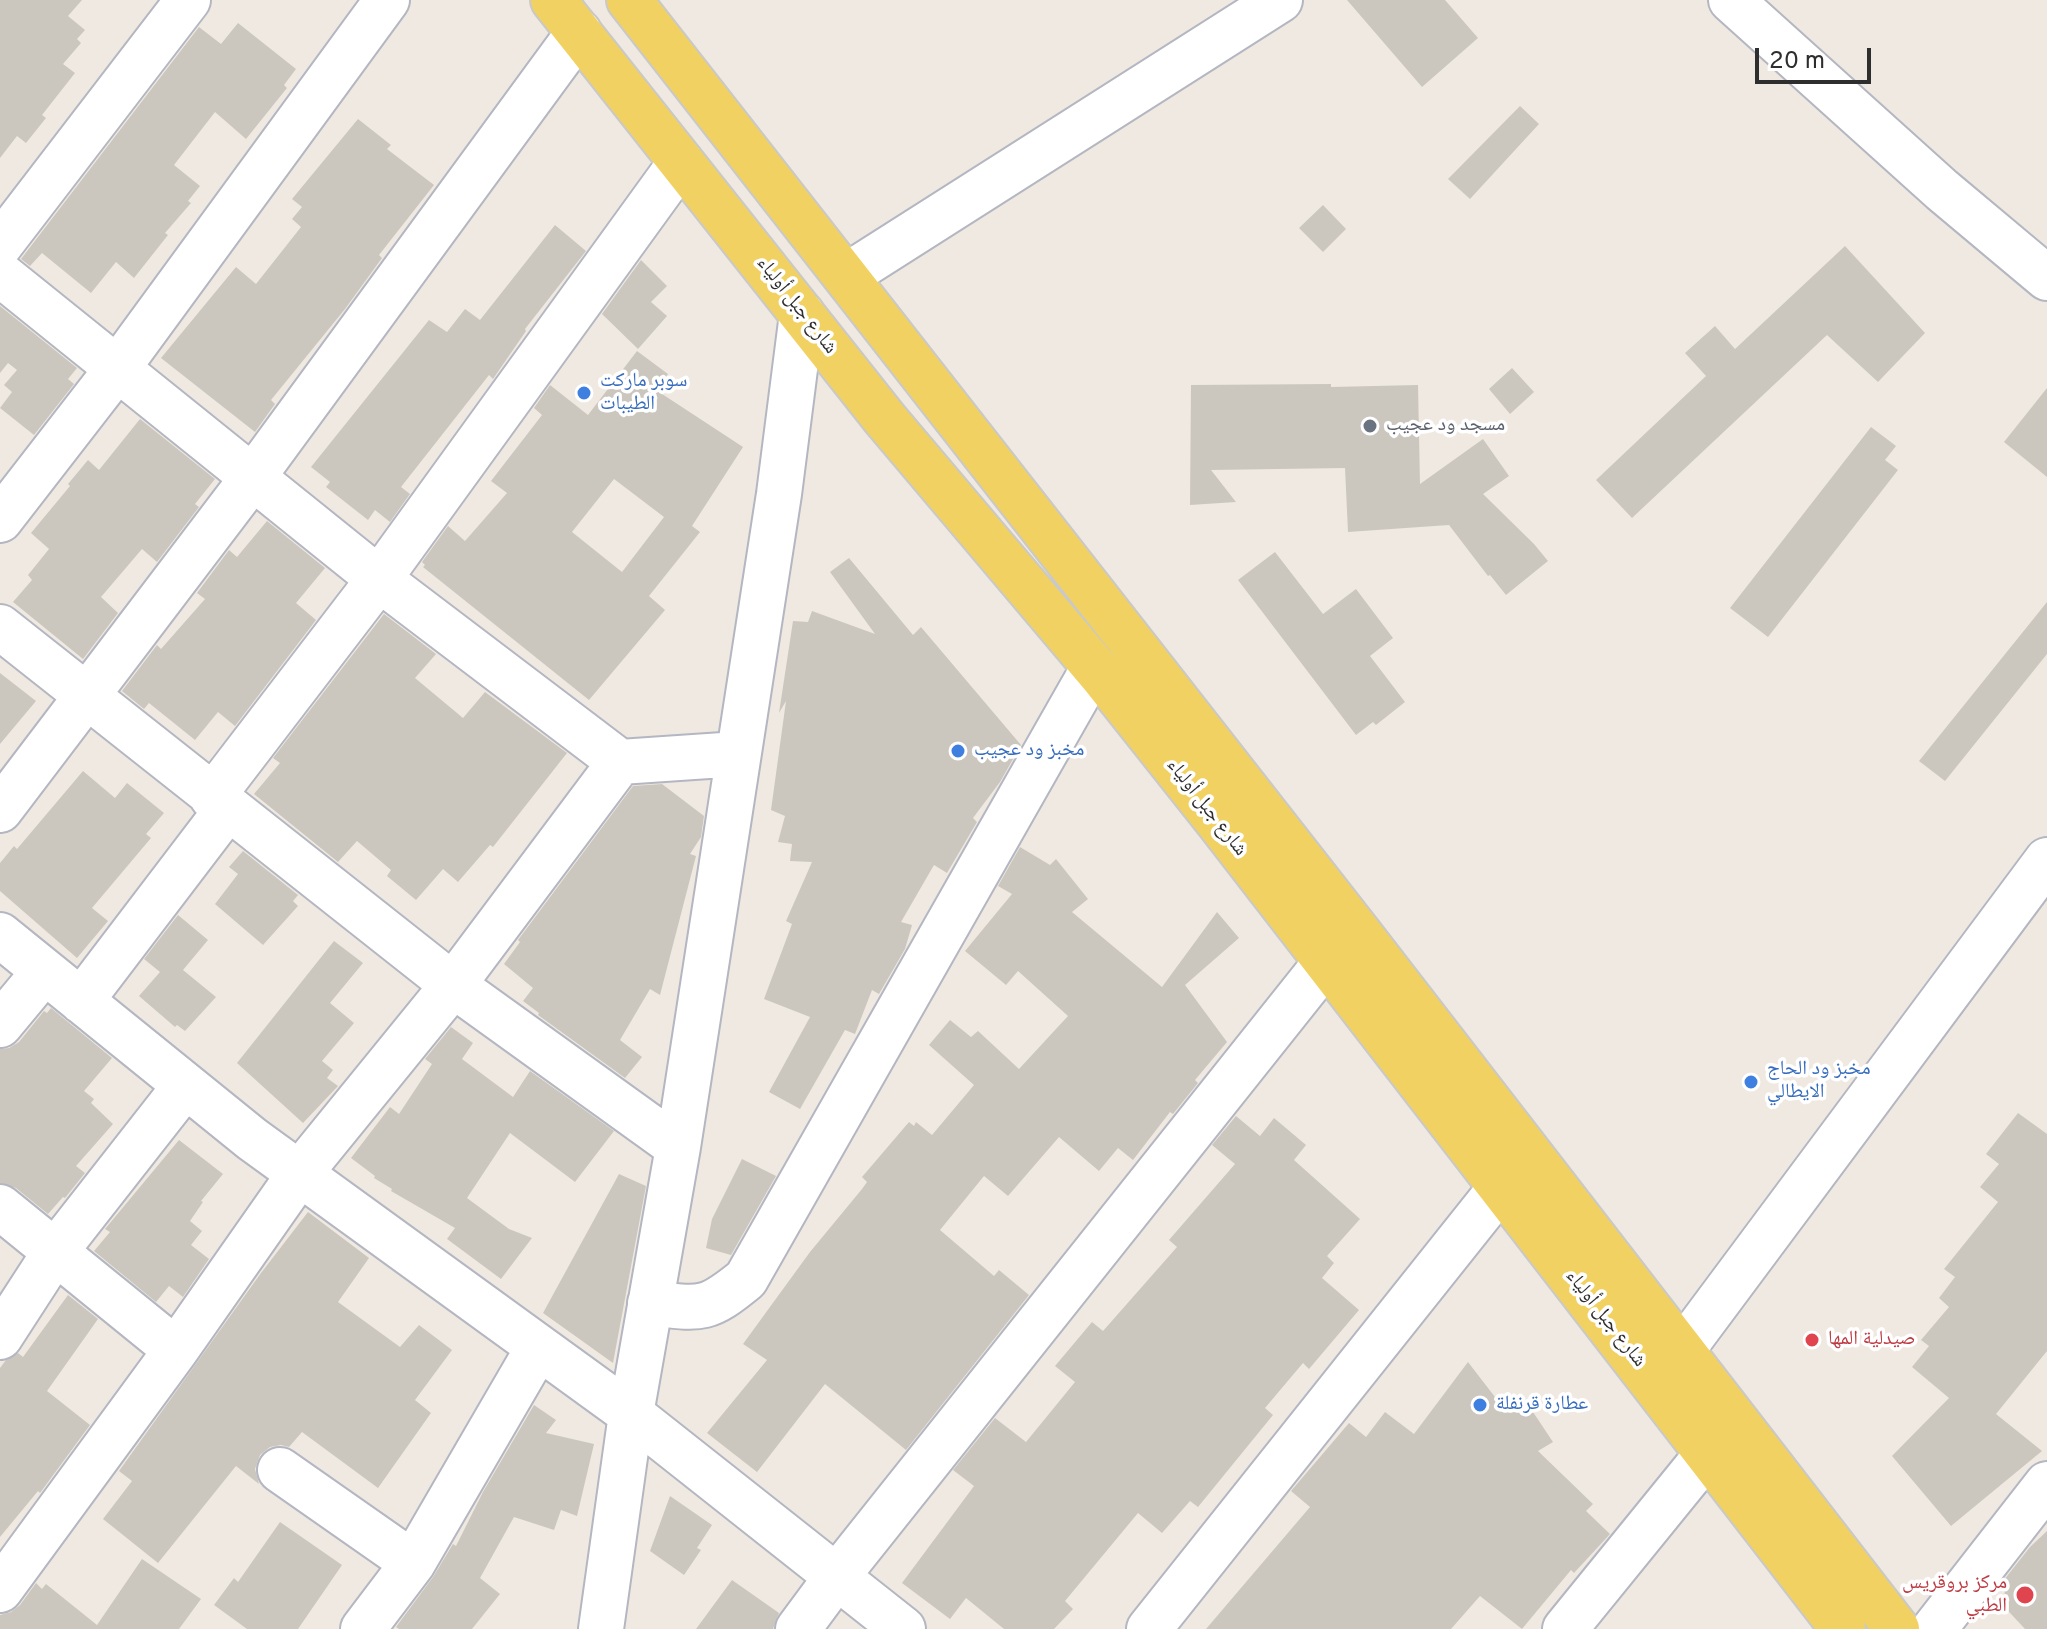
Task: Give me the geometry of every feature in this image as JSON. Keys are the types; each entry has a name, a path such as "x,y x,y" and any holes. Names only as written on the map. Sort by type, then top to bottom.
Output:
{"main road":[{"name":"شارع جبل أولياء","path":"629,0 846,276 1669,1368 1708,1453 1843,1629"},
{"name":"شارع جبل أولياء","path":"566,16 885,419 1094,667 1502,1186 1669,1368 1897,1629"}],"street":[{"path":"0,245 188,0"},
{"path":"0,520 117,369 387,0"},
{"path":"846,276 1280,0"},
{"path":"1731,0 1942,190 2047,278"},
{"path":"0,810 253,477 566,16"},
{"path":"81,1001 379,579 681,162"},
{"path":"0,274 379,579 620,762 738,754"},
{"path":"601,1629 631,1414 678,1147 779,494 802,314"},
{"path":"0,627 453,985 678,1147"},
{"path":"650,1303 695,1309 721,1300 746,1279 1094,667"},
{"path":"0,1590 176,1350 300,1173 453,985 620,762"},
{"path":"1669,1368 2047,860"},
{"path":"0,935 185,1086 631,1414 903,1629"},
{"path":"798,1629 1327,961"},
{"path":"0,1025 44,972"},
{"path":"0,1337 55,1252 185,1086"},
{"path":"1149,1629 1502,1186"},
{"path":"0,1207 176,1350"},
{"path":"363,1629 413,1563 538,1348"},
{"path":"1565,1629 1708,1453"},
{"path":"280,1470 413,1563"},
{"path":"1934,1629 2047,1484"}],"building":[{"path":"0,0 82,0 68,16 85,30 77,39 81,43 63,64 75,73 42,115 46,118 26,143 17,136 0,158"},
{"path":"1347,0 1445,0 1478,38 1422,87"},
{"path":"238,23 296,69 284,85 287,88 246,139 215,112 174,165 200,186 188,201 191,203 165,233 168,235 134,278 116,262 91,293 42,253 30,266 21,259 199,27 221,44"},
{"path":"1520,106 1539,124 1470,199 1448,179"},
{"path":"358,119 391,145 387,149 434,185 379,255 382,258 345,309 271,400 275,404 255,432 161,358 236,267 256,284 301,227 292,219 302,207 292,199"},
{"path":"1323,205 1346,229 1323,252 1299,228"},
{"path":"555,225 586,251 525,329 493,379 489,375 401,487 410,494 390,522 375,510 368,520 326,487 330,482 311,467 429,320 447,332 465,309 480,320"},
{"path":"1845,246 1925,333 1878,382 1827,335 1632,518 1596,480 1706,376 1685,353 1715,326 1735,349"},
{"path":"641,260 667,286 651,302 667,316 638,349 602,314"},
{"path":"0,306 77,368 68,379 74,384 34,435 0,408 12,392 4,385 17,370 8,363 0,373"},
{"path":"637,351 668,374 656,390 743,447 692,526 700,532 649,596 665,610 589,700 423,567 422,562 448,526 465,541 507,493 491,481 542,415 534,408 550,385 588,415","holes":["614,479 664,517 622,572 572,532"]},
{"path":"1512,368 1534,392 1510,414 1489,389"},
{"path":"1331,384 1331,387 1418,385 1420,484 1483,439 1509,476 1483,494 1548,561 1506,595 1449,525 1348,532 1345,468 1211,470 1236,502 1190,505 1191,385"},
{"path":"2047,388 2047,477 2004,442"},
{"path":"140,419 215,479 195,504 199,507 157,562 142,549 101,597 118,613 83,659 13,602 32,580 28,575 49,549 31,533 88,460 99,470"},
{"path":"1871,427 1896,446 1885,460 1898,470 1768,637 1730,608"},
{"path":"267,521 325,568 296,603 316,620 235,726 218,712 195,740 149,703 144,709 122,691 157,645 161,649 205,599 197,593 229,550 237,557"},
{"path":"1275,552 1323,614 1356,589 1393,638 1370,656 1405,702 1376,725 1373,722 1356,735 1238,580"},
{"path":"849,558 913,635 921,627 1021,745 1000,782 973,818 977,822 947,873 934,865 901,922 912,925 905,949 879,994 872,990 855,1034 845,1030 800,1109 769,1092 810,1017 764,999 792,924 786,921 812,862 790,861 792,844 778,842 785,816 771,810 786,701 779,713 793,621 808,622 812,611 875,634 830,572"},
{"path":"2047,602 2047,654 1945,781 1919,761"},
{"path":"384,614 436,654 415,678 463,718 485,692 567,753 493,847 490,845 458,882 443,869 416,900 387,876 391,870 357,841 338,862 254,794 280,763 273,758"},
{"path":"0,673 36,701 0,744"},
{"path":"83,771 115,798 127,783 164,813 146,834 151,838 92,908 108,921 77,958 0,891 0,863 14,846 17,849"},
{"path":"662,784 704,816 701,837 690,854 696,856 660,995 650,989 620,1040 642,1057 625,1078 523,1001 533,988 504,964 520,942 518,940 633,786"},
{"path":"1020,847 1050,865 1056,859 1088,899 1072,912 1162,987 1217,912 1239,938 1185,985 1227,1042 1195,1080 1198,1083 1173,1114 1170,1112 1133,1160 1118,1148 1099,1171 1059,1137 1008,1196 984,1176 940,1230 994,1276 999,1270 1029,1295 906,1450 825,1384 757,1472 707,1433 767,1360 743,1344 810,1252 867,1182 862,1177 909,1122 914,1126 916,1122 932,1135 974,1085 929,1045 950,1020 971,1037 978,1031 1019,1069 1068,1016 1018,971 1006,985 965,951 1012,894 998,886"},
{"path":"243,851 298,895 293,901 298,906 263,945 215,904 238,874 229,867"},
{"path":"178,915 208,940 183,970 216,997 185,1031 177,1025 175,1027 139,996 160,972 144,959"},
{"path":"334,941 363,963 330,1003 354,1023 322,1061 333,1070 327,1078 338,1086 303,1123 237,1063"},
{"path":"51,1008 112,1058 84,1091 94,1099 91,1103 113,1124 76,1166 85,1173 48,1214 16,1188 0,1183 0,1049 19,1042 44,1011 47,1013"},
{"path":"451,1027 473,1043 462,1059 513,1097 530,1071 614,1131 575,1182 510,1133 467,1198 509,1229 532,1238 501,1279 447,1239 455,1228 391,1191 351,1158 390,1107 399,1114 432,1064 425,1059"},
{"path":"2018,1113 2047,1134 2047,1351 1996,1414 2042,1451 1951,1526 1892,1456 1949,1398 1912,1367 1929,1346 1921,1340 1949,1307 1939,1298 1955,1277 1944,1269 1998,1202 1980,1187 1999,1164 1986,1154"},
{"path":"1236,1116 1260,1136 1274,1118 1306,1145 1294,1160 1360,1219 1327,1256 1334,1263 1322,1278 1359,1310 1309,1369 1303,1363 1265,1408 1273,1415 1198,1507 1190,1501 1162,1533 1138,1513 1065,1601 1073,1609 1054,1629 1004,1629 966,1598 950,1619 902,1583 974,1486 953,1470 995,1418 1026,1442 1075,1382 1055,1366 1092,1322 1103,1331 1177,1247 1169,1240 1235,1164 1212,1145"},
{"path":"179,1140 223,1174 201,1201 190,1221 202,1231 191,1245 209,1259 183,1297 169,1286 156,1302 94,1251 110,1232 105,1229"},
{"path":"742,1159 776,1176 731,1255 706,1248 712,1219"},
{"path":"619,1174 646,1186 613,1363 543,1313"},
{"path":"308,1212 369,1258 338,1302 400,1347 419,1325 452,1350 415,1400 431,1413 378,1488 302,1432 289,1447 270,1447 260,1455 255,1469 259,1484 236,1466 158,1563 103,1519 132,1481 119,1471"},
{"path":"68,1295 98,1319 47,1391 90,1425 40,1493 38,1491 0,1537 0,1368 18,1353 23,1357"},
{"path":"1468,1362 1505,1410 1523,1397 1553,1442 1538,1451 1593,1504 1586,1511 1610,1534 1574,1573 1571,1570 1522,1629 1480,1596 1451,1629 1206,1629 1310,1507 1291,1491 1349,1423 1366,1437 1385,1412 1414,1434"},
{"path":"534,1405 556,1420 546,1433 594,1444 577,1516 561,1510 554,1530 514,1517 480,1578 500,1594 472,1629 399,1629 396,1627 453,1544 456,1546 483,1492"},
{"path":"670,1496 712,1525 697,1548 701,1550 684,1575 650,1551"},
{"path":"280,1522 342,1565 298,1629 247,1629 214,1605 234,1578 238,1582"},
{"path":"2047,1531 2047,1629 2025,1629 1998,1600 2005,1593 2000,1585"},
{"path":"142,1559 201,1599 179,1629 0,1629 0,1615 20,1605 36,1583 42,1589 46,1584 97,1625"},
{"path":"732,1580 779,1613 773,1629 696,1629"}],"place":[{"name":"سوبر ماركت الطيبات","path":"584,393"},
{"name":"مسجد ود عجيب","path":"1370,426"},
{"name":"مخبز ود عجيب","path":"958,751"},
{"name":"مخبز ود الحاج الايطالي","path":"1751,1082"},
{"name":"صيدلية المها","path":"1812,1340"},
{"name":"عطارة قرنفلة","path":"1480,1405"},
{"name":"مركز بروقريس الطبي","path":"2025,1595"}]}
